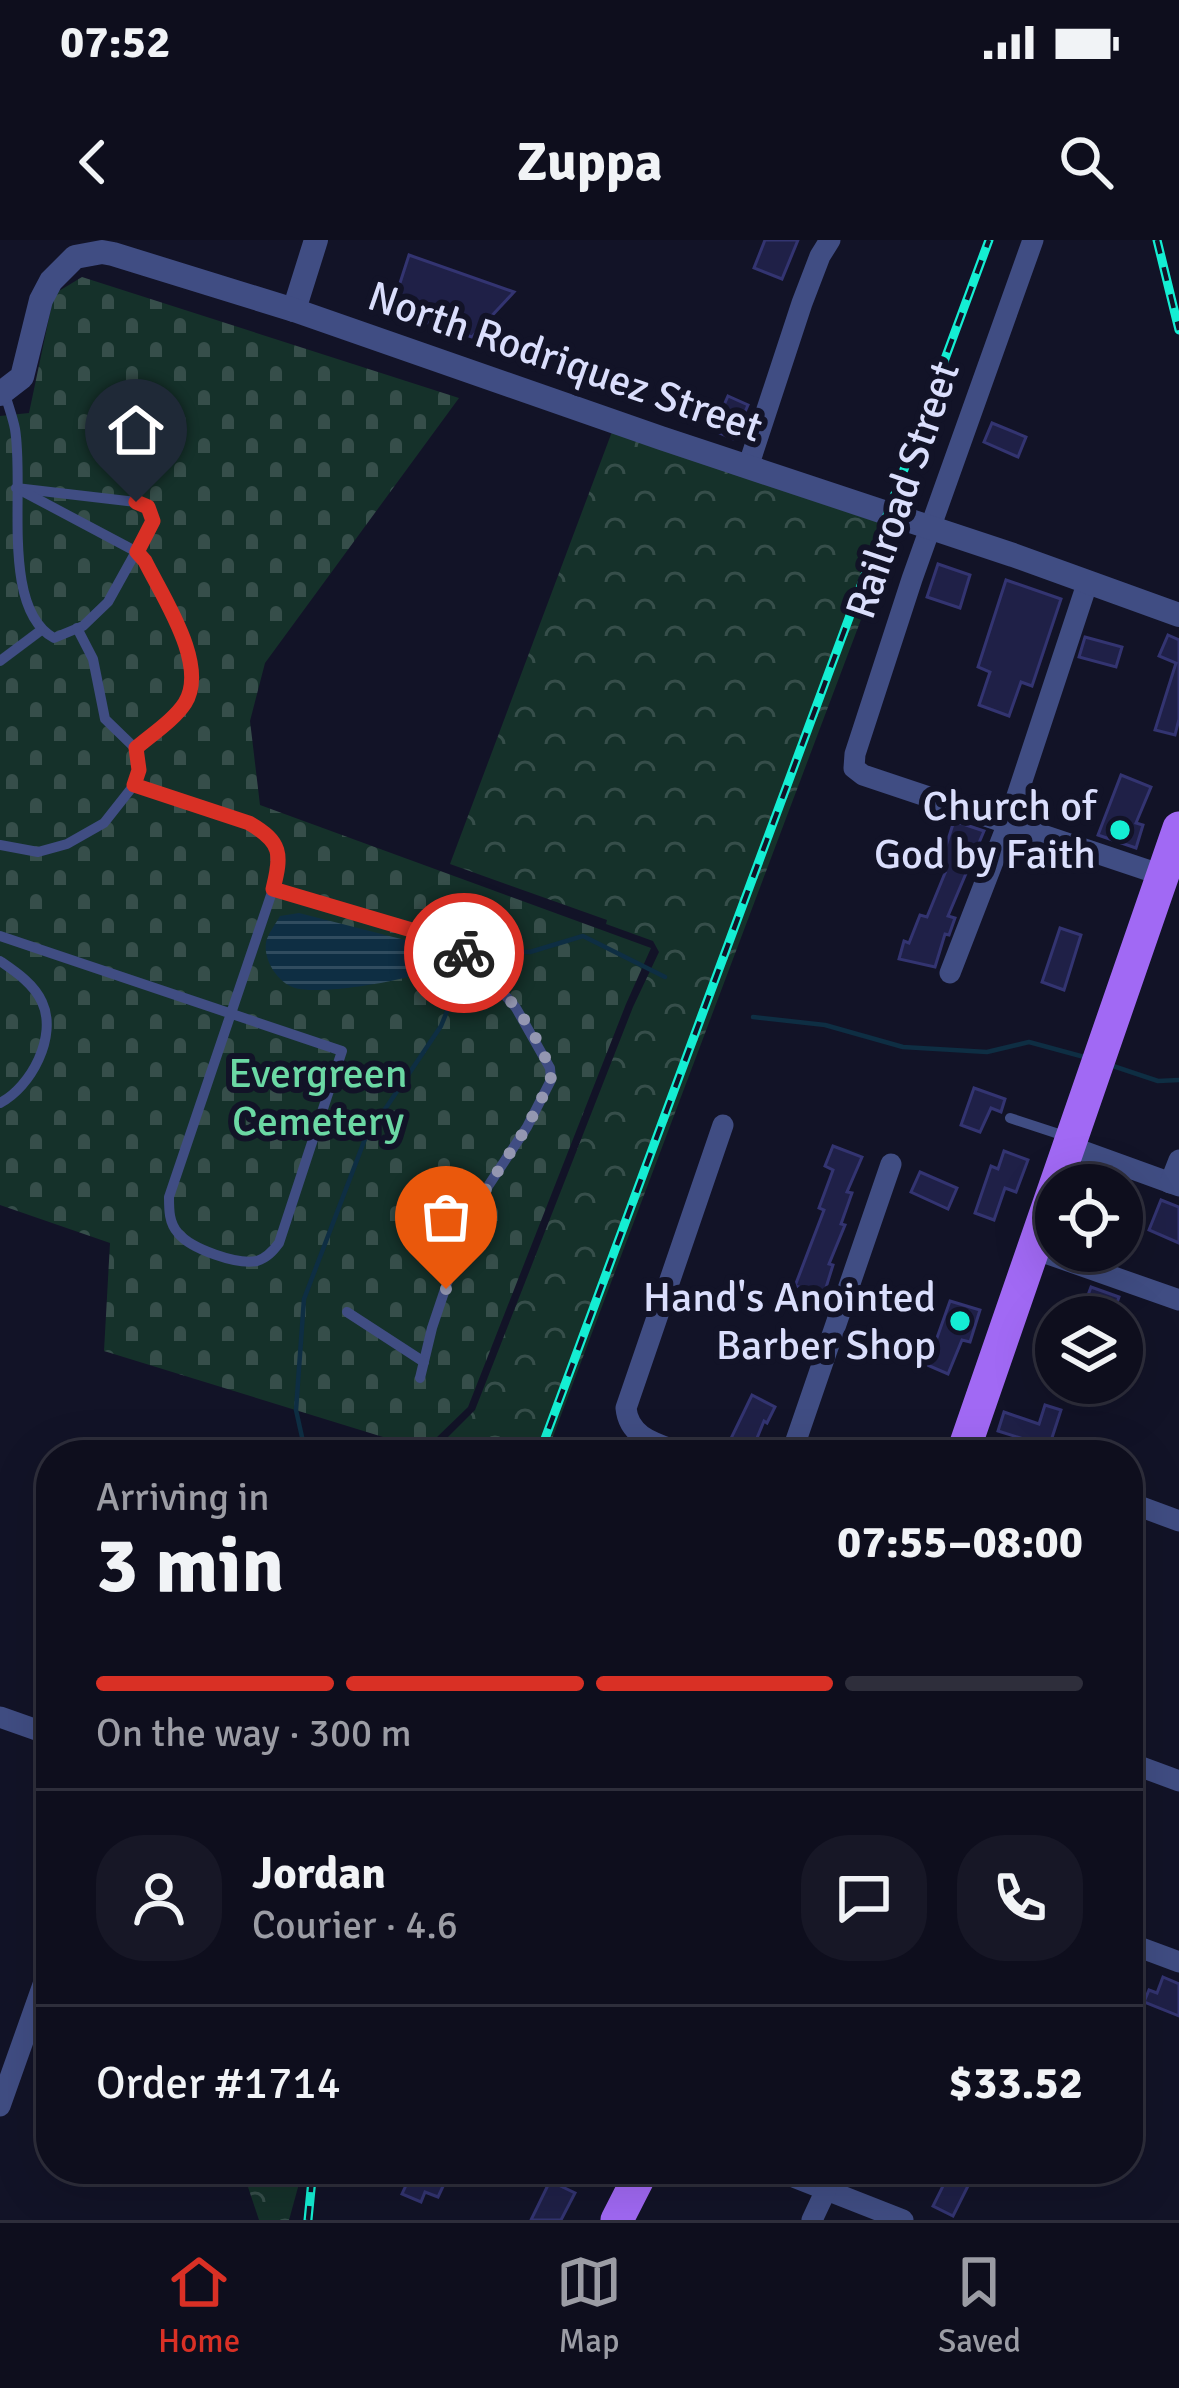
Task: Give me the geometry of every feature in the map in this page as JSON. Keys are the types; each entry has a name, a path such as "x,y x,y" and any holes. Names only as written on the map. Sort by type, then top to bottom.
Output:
{"main road":[{"path":"968,1440 1179,827"},
{"path":"616,2220 635,2184"}],"street":[{"path":"294,310 316,240"},
{"path":"748,466 802,303 830,240"},
{"name":"Railroad Street","path":"1007,823 863,776 854,768 930,527 1033,240"},
{"name":"North Rodriquez Street","path":"2,392 22,376 41,300 51,280 75,257 113,254 294,310 1179,614"},
{"path":"950,973 1007,823 1088,581"},
{"path":"1007,823 1162,874"},
{"path":"650,1440 638,1435 627,1420 626,1408 723,1125"},
{"path":"1070,1142 1175,1185 1179,1160"},
{"path":"796,1440 891,1164"},
{"path":"1034,1249 1179,1300"},
{"path":"1143,1508 1179,1522"},
{"path":"0,1718 36,1730"},
{"path":"1143,1768 1179,1781"},
{"path":"1143,1949 1179,1962"},
{"path":"0,2106 36,2004"},
{"path":"811,2184 903,2220"},
{"path":"812,2220 826,2190"}],"lane":[{"path":"2,392 16,431 16,488 19,595 40,631 54,638 77,628 108,602 153,521 148,507 136,502 16,488"},
{"path":"16,488 137,552 187,647 193,671 184,704 136,748"},
{"path":"0,845 38,852 67,844 104,823 134,785 139,770 136,748 105,719 93,659 77,628"},
{"path":"0,661 40,631"},
{"path":"0,936 231,1014 342,1051 279,1243 262,1260 250,1262 201,1250 181,1238 172,1225 169,1197 231,1014 273,889 278,854 274,841 249,823 134,785"},
{"path":"273,889 415,931 461,950 516,1008 544,1054 551,1080 527,1127 471,1212 420,1378"},
{"path":"0,962 28,981 46,1014 35,1067 20,1089 0,1103"},
{"path":"1010,1118 1070,1142"},
{"path":"347,1312 424,1362"}],"green space":[{"name":"Evergreen Cemetery","path":"82,277 459,398 265,663 250,721 260,805 651,948 468,1407 435,1439 383,1437 104,1351 110,1243 0,1205 0,416 29,413 54,294"},
{"path":"613,429 897,524 552,1440 445,1440 475,1410 633,1007 659,952 653,941 606,924 607,920 450,864"},
{"path":"247,2184 299,2184 289,2220 259,2220"}],"water":[{"path":"299,913 409,941 417,955 412,976 336,989 289,985 269,963 266,942 280,916"}],"building":[{"path":"765,240 798,240 782,279 754,268"},
{"path":"409,255 514,292 472,337 391,311"},
{"path":"728,396 748,405 733,439 713,430"},
{"path":"992,423 1026,437 1018,457 984,442"},
{"path":"938,564 970,575 960,608 927,597"},
{"path":"1006,580 1061,599 1032,686 1021,682 1009,716 979,705 990,672 978,667"},
{"path":"1168,635 1179,640 1175,735 1155,730 1176,663 1159,656"},
{"path":"1085,637 1122,647 1116,667 1079,657"},
{"path":"1121,775 1151,787 1136,823 1143,825 1136,848 1098,835"},
{"path":"954,821 984,831 948,916 955,918 949,935 945,934 935,967 899,959 920,915 927,917 945,873 938,871"},
{"path":"1060,928 1081,935 1064,990 1042,982"},
{"path":"974,1088 1005,1099 1001,1112 991,1108 980,1132 961,1125"},
{"path":"833,1146 862,1157 847,1192 852,1193 841,1224 845,1225 829,1264 833,1265 824,1294 795,1286 824,1210 819,1208 833,1170 825,1166"},
{"path":"1004,1151 1028,1160 1016,1192 1005,1188 994,1220 975,1213 991,1166 998,1169"},
{"path":"920,1172 957,1188 948,1209 911,1192"},
{"path":"1161,1200 1179,1207 1179,1243 1149,1230"},
{"path":"1091,1287 1116,1296 1088,1296"},
{"path":"950,1301 980,1310 970,1342 962,1340 948,1374 911,1358 918,1343 933,1349"},
{"path":"752,1395 775,1407 756,1440 730,1440"},
{"path":"1045,1405 1061,1410 1051,1440 1027,1440 998,1431 1004,1412 1039,1424"},
{"path":"1163,1977 1179,1984 1179,2016 1144,2002 1149,1990 1157,1993"},
{"path":"407,2184 444,2184 438,2197 425,2192 421,2202 402,2194"},
{"path":"549,2184 575,2193 561,2220 531,2220"},
{"path":"944,2184 968,2186 953,2216 933,2206"}],"waterway":[{"path":"303,1440 296,1410 304,1299 365,1139 441,1026 458,984 495,951 530,952 583,936 665,977"},
{"path":"414,965 458,984"},
{"path":"753,1017 825,1025 903,1047 987,1052 1029,1042 1088,1058"},
{"path":"1110,1065 1158,1081 1179,1080"}],"railway":[{"path":"545,1440 989,240"},
{"path":"1157,240 1179,330"},
{"path":"308,2220 312,2184"}],"way so far":[{"path":"446,1289 471,1212 527,1127 551,1080 544,1054 516,1008 464,953"}],"place":[{"name":"Church of God by Faith","path":"1120,830"},
{"name":"Hand's Anointed Barber Shop","path":"960,1321"}],"route":[{"path":"136,502 148,507 153,521 137,552 187,647 193,671 184,704 136,748 139,770 134,785 264,831 278,854 273,889 415,931 464,953"}]}
